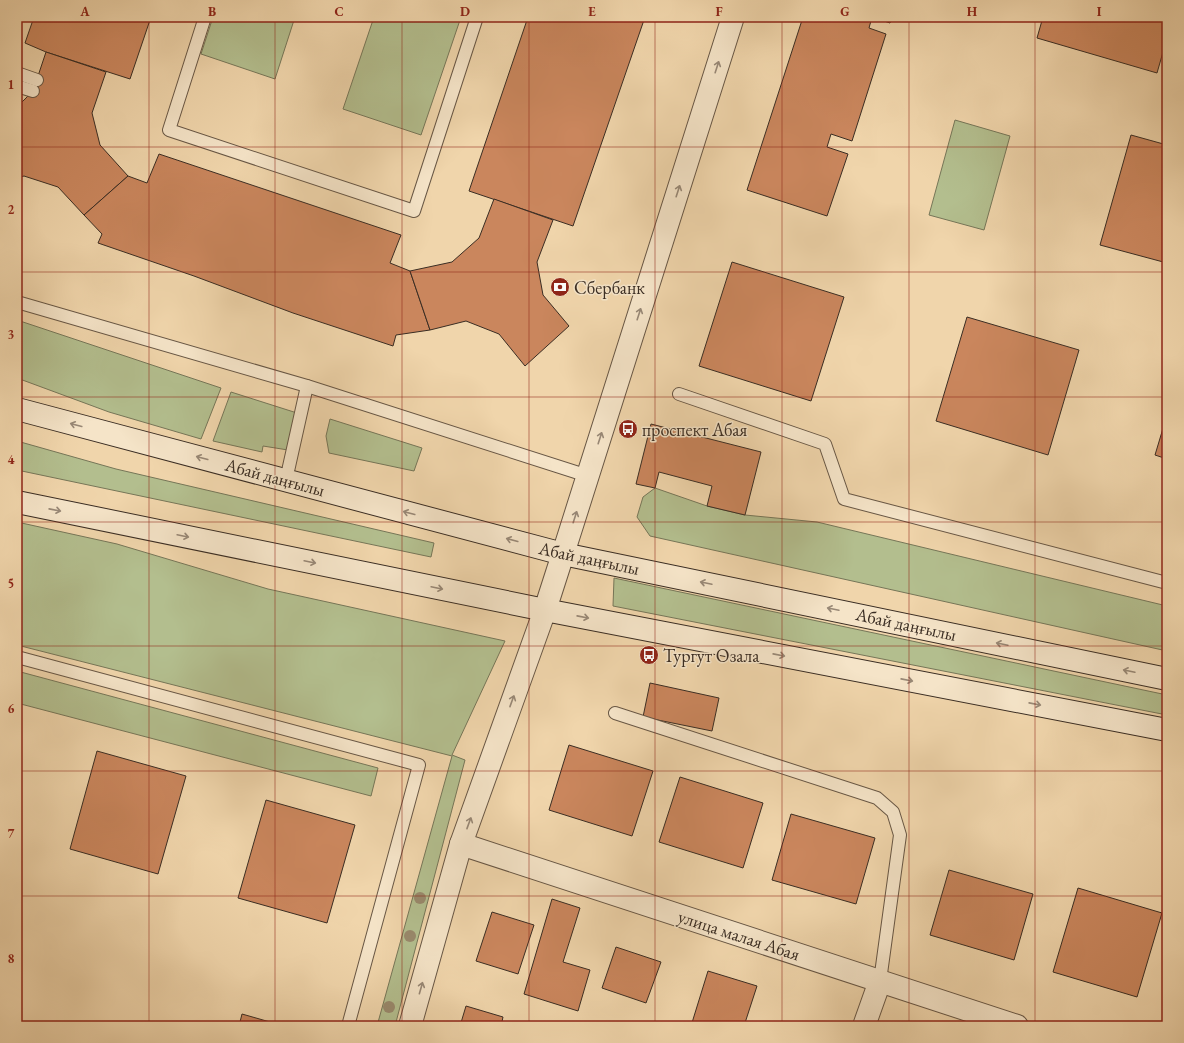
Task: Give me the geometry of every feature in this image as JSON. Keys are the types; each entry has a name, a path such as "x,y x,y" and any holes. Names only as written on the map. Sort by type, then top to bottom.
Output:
{"main road":[{"path":"410,1026 461,844 545,610 733,17"},
{"name":"Абай даңғылы","path":"17,409 563,554 1167,678"},
{"path":"17,502 545,610 1167,730"},
{"name":"улица малая Абая","path":"461,844 1017,1026"},
{"path":"864,1026 880,981"}],"lane":[{"path":"205,17 169,130 414,211 477,17"},
{"path":"17,72 35,85 17,86"},
{"path":"17,302 307,386 588,476"},
{"path":"286,480 307,386"},
{"path":"679,394 825,444 844,499 1167,583"},
{"path":"17,657 420,765 348,1026"},
{"path":"615,713 877,798 893,812 900,835 880,981"}],"green space":[{"path":"213,17 295,17 275,79 201,54"},
{"path":"374,17 461,17 421,135 343,109"},
{"path":"955,120 1010,136 984,230 929,215"},
{"path":"17,320 221,388 201,439 109,412 17,378"},
{"path":"231,392 297,413 288,450 263,446 262,452 213,441"},
{"path":"330,419 422,448 414,471 329,453 326,436"},
{"path":"17,441 116,469 434,543 431,557 17,470"},
{"path":"655,488 707,506 745,515 817,522 1167,606 1167,651 650,536 637,517 643,497"},
{"path":"17,522 117,544 268,589 505,641 452,755 465,760 395,1026 377,1026 452,756 17,645"},
{"path":"614,578 1167,695 1167,715 613,606"},
{"path":"17,671 378,768 371,796 17,703"}],"building":[{"path":"34,17 151,17 130,79 46,52 25,43"},
{"path":"528,17 645,17 573,226 469,191"},
{"path":"803,17 872,17 869,28 886,34 852,141 831,134 827,147 848,154 827,216 747,190"},
{"path":"872,17 892,17 890,23"},
{"path":"1043,17 1167,17 1167,38 1157,73 1037,38"},
{"path":"46,52 106,72 92,113 100,145 128,176 84,215 58,187 24,176 17,178 17,107 33,91"},
{"path":"1131,135 1167,145 1167,263 1100,245"},
{"path":"159,154 401,235 390,263 410,271 430,330 396,335 393,346 293,313 194,276 98,243 102,234 84,215 128,176 147,183"},
{"path":"494,199 553,220 537,262 543,295 569,326 525,366 499,334 466,321 430,330 410,271 452,262 479,238"},
{"path":"732,262 844,297 811,401 699,366"},
{"path":"967,317 1079,350 1048,455 936,421"},
{"path":"1167,415 1167,459 1155,455"},
{"path":"651,424 761,452 745,515 707,506 712,486 659,472 655,488 636,484"},
{"path":"650,683 719,698 712,731 643,717"},
{"path":"569,745 653,771 632,836 549,810"},
{"path":"97,751 186,776 158,874 70,849"},
{"path":"680,777 763,803 743,868 659,842"},
{"path":"266,800 355,825 327,923 238,898"},
{"path":"791,814 875,838 856,904 772,880"},
{"path":"949,870 1033,894 1014,960 930,935"},
{"path":"1078,888 1162,913 1137,997 1053,972"},
{"path":"552,899 580,908 563,962 590,970 578,1011 524,994"},
{"path":"492,912 534,925 518,974 476,961"},
{"path":"616,947 661,962 646,1003 602,988"},
{"path":"708,971 757,986 744,1026 691,1026"},
{"path":"466,1006 503,1017 501,1026 460,1026"},
{"path":"242,1014 284,1026 239,1026"}],"place":[{"name":"Сбербанк","path":"560,287"},
{"name":"проспект Абая","path":"628,429"},
{"name":"Тургут Озала","path":"649,655"}]}
